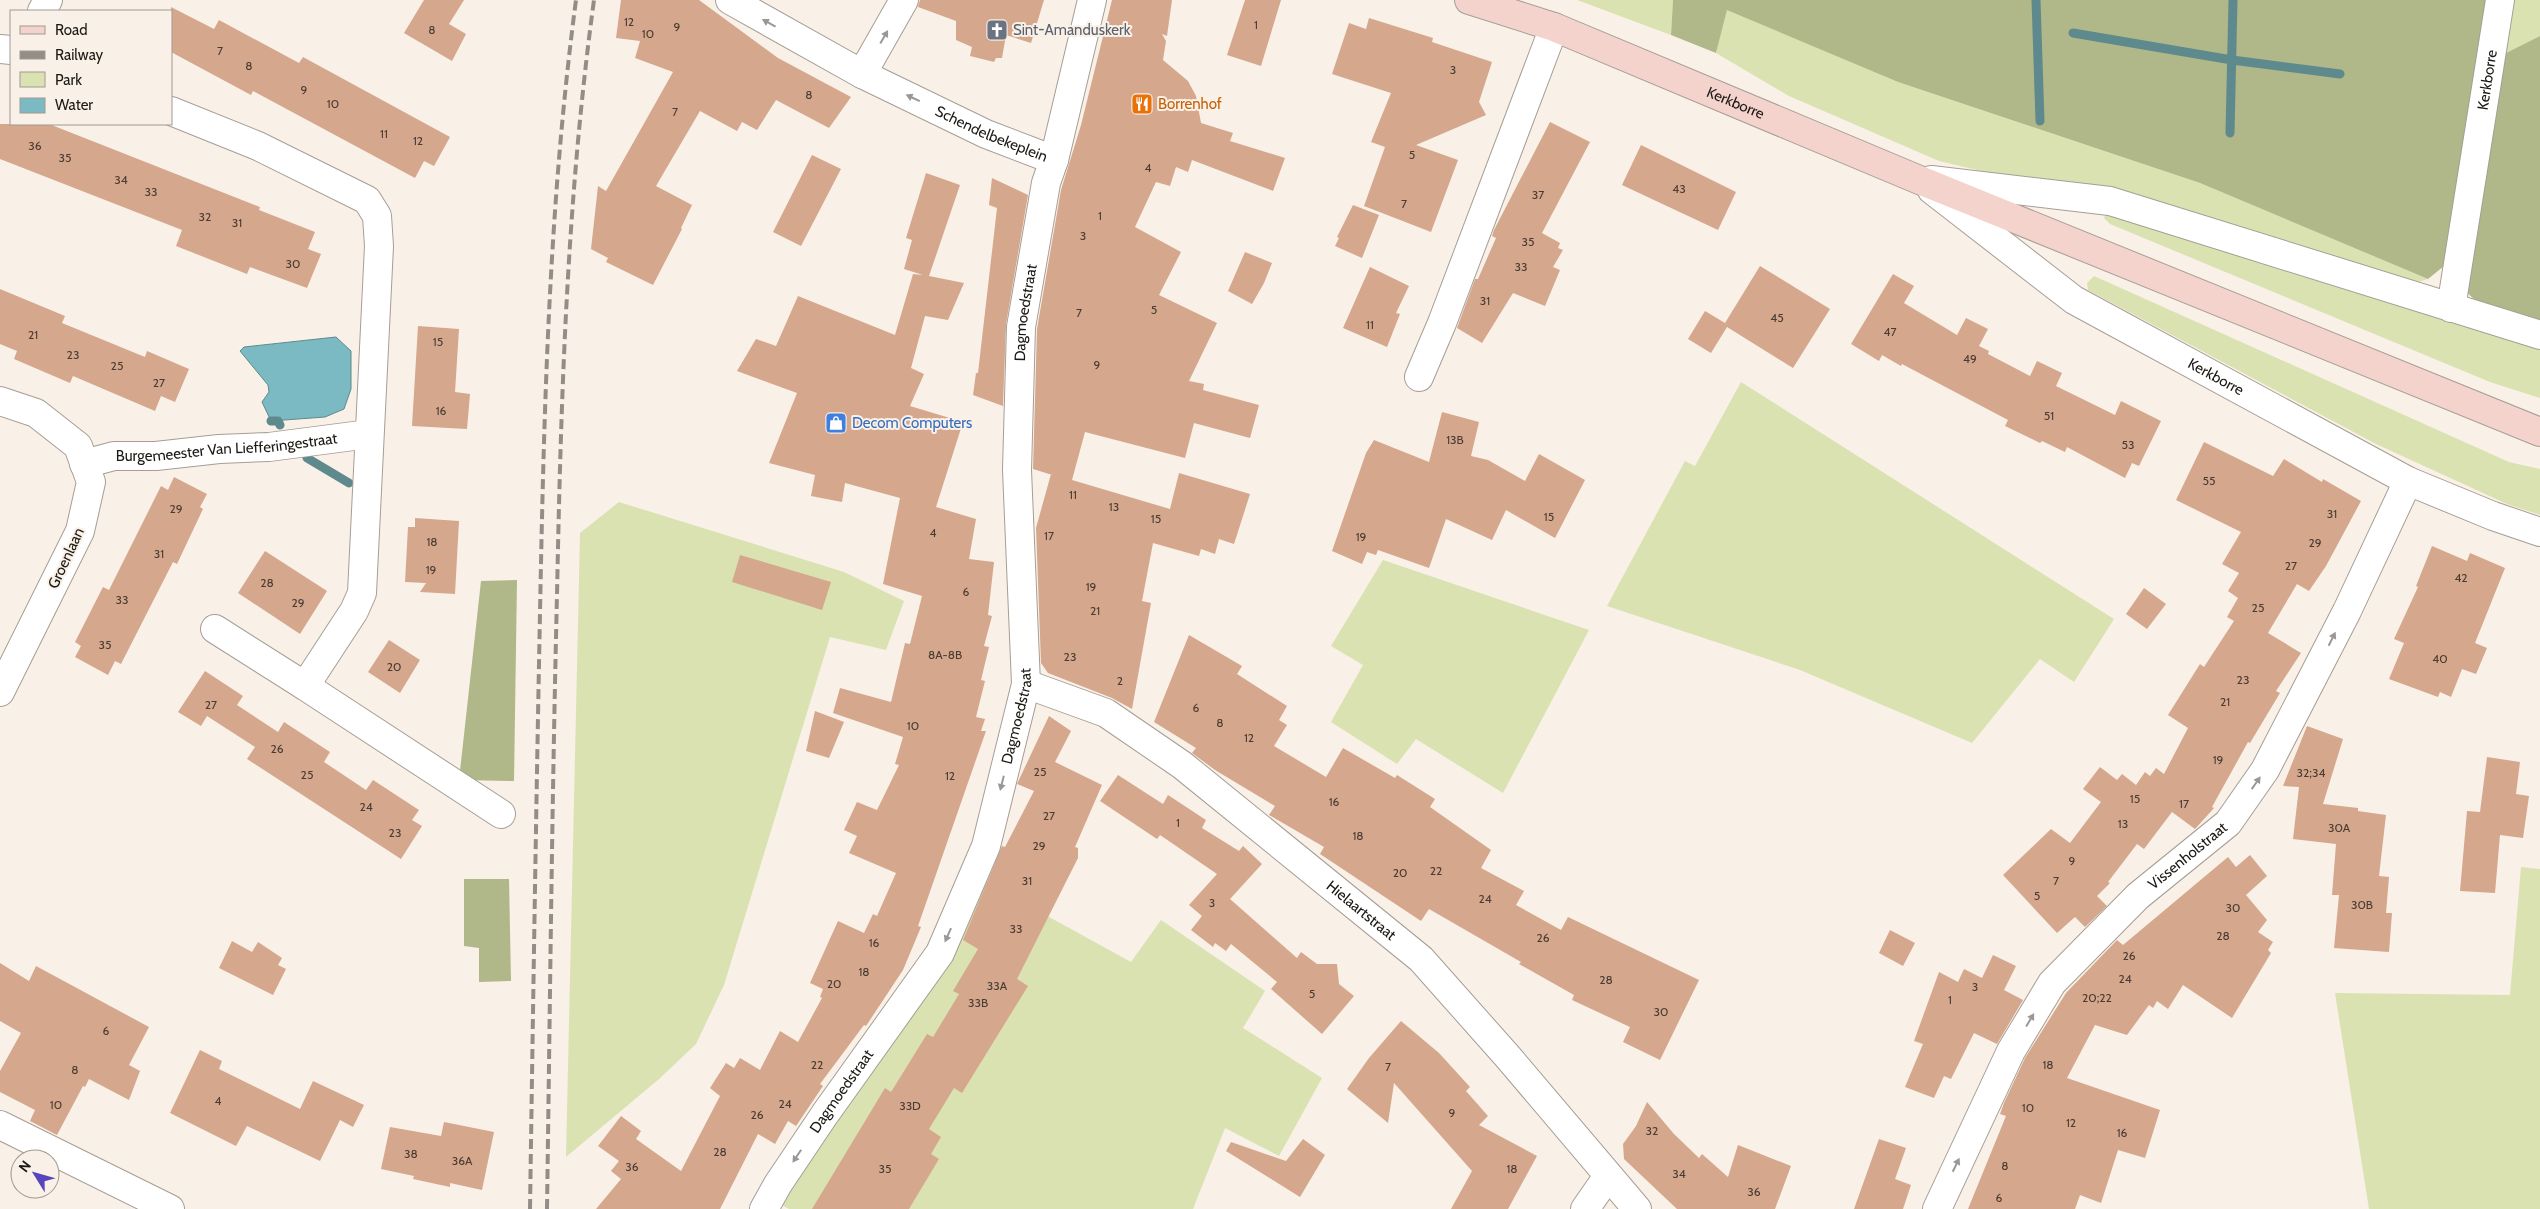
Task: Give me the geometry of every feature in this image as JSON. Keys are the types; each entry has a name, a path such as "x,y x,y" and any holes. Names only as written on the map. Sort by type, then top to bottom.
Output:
{"street":[{"name":"Schendelbekeplein","path":"730,0 862,74 986,134 1054,160 1092,0"},
{"path":"862,74 904,0"},
{"name":"Kerkborre","path":"1469,0 1554,27 1917,178 2540,432"},
{"name":"Kerkborre","path":"2451,308 2500,0"},
{"path":"1419,377 1442,322 1554,27"},
{"path":"172,111 258,146 366,200 377,216 379,246 368,434 362,593 354,611 305,686"},
{"name":"Dagmoedstraat","path":"764,1209 825,1114 940,953 986,846 1026,684 1017,470 1021,327 1046,182 1054,160"},
{"name":"Kerkborre","path":"1917,178 2110,201 2540,335"},
{"name":"Kerkborre","path":"1917,178 2074,300 2408,481 2493,516 2540,532"},
{"name":"Groenlaan","path":"0,401 36,413 78,446 91,482 80,531 0,692"},
{"name":"Burgemeester Van Liefferingestraat","path":"84,464 114,456 156,456 219,449 269,447 368,434"},
{"name":"Vissenholstraat","path":"1937,1209 2011,1050 2052,983 2138,896 2228,823 2265,770 2346,611 2408,481"},
{"path":"215,629 501,814"},
{"name":"Hielaartstraat","path":"1026,684 1106,713 1182,765 1421,958 1637,1209"},
{"path":"0,1125 170,1209"},
{"path":"1585,1209 1608,1176"}],"green space":[{"path":"1577,0 1673,0 1671,35"},
{"path":"1673,0 2491,0 2444,266 2428,279 2200,183 1898,82 1727,10 1716,53 1671,35"},
{"path":"2514,0 2540,0 2540,36 2506,53"},
{"path":"1727,9 1898,82 2200,183 2428,279 2412,284 2124,192 2073,182 2020,180 1939,161 1789,96 1716,53"},
{"path":"2540,36 2540,320 2476,301 2462,288 2506,53"},
{"path":"2106,213 2540,341 2540,398 2490,382 2110,224 2104,218"},
{"path":"2094,276 2509,462 2540,469 2540,515 2507,504 2376,444 2088,290 2087,283"},
{"path":"1741,382 2114,619 2074,682 2040,659 1972,743 1800,670 1607,606 1685,461 1695,466"},
{"path":"619,502 844,572 904,601 886,650 830,637 724,985 696,1044 659,1079 566,1157 580,533"},
{"path":"1383,560 1589,630 1503,793 1416,739 1397,764 1331,722 1363,665 1331,646"},
{"path":"517,580 514,781 459,780 481,581"},
{"path":"2521,867 2540,869 2540,1209 2369,1209 2335,993 2510,995"},
{"path":"464,879 509,879 511,981 479,982 479,948 464,946"},
{"path":"984,881 1131,962 1161,920 1265,991 1243,1028 1322,1078 1279,1156 1225,1128 1193,1209 789,1209 782,1205"}],"water":[{"path":"336,337 351,351 351,389 344,409 325,417 271,421 262,402 269,392 268,385 240,351 244,347"}],"building":[{"path":"424,0 464,0 449,24 466,34 452,61 404,33"},
{"path":"621,0 699,0 778,58 851,97 829,128 776,100 757,130 742,122 737,131 700,111 656,186 692,205 682,229 653,285 606,262 608,258 591,249 598,186 606,191 673,72 635,58 640,41 616,38"},
{"name":"Sint-Amanduskerk","path":"920,0 1044,0 1031,43 1006,35 1002,58 996,58 994,62 970,56 972,47 956,40 956,21 918,7"},
{"path":"1112,0 1172,0 1167,36 1162,34 1166,41 1163,60 1188,81 1196,96 1201,123 1233,133 1230,141 1285,158 1273,191 1192,160 1188,172 1176,167 1170,186 1156,182 1135,227 1181,252 1159,295 1217,323 1189,381 1204,384 1203,390 1259,405 1250,438 1194,423 1185,458 1085,432 1072,480 1170,509 1179,473 1250,494 1234,544 1219,539 1215,554 1201,549 1199,556 1153,543 1142,601 1151,603 1132,709 1112,698 1048,673 1041,663 1036,528 1051,475 1033,469 1037,329 1061,190 1081,125"},
{"path":"1245,0 1281,0 1261,66 1227,55"},
{"path":"171,7 214,29 219,20 299,63 303,57 450,137 434,166 424,161 415,178 253,91 251,95 172,53"},
{"path":"1369,18 1433,38 1432,42 1492,62 1479,102 1486,115 1416,145 1458,160 1431,232 1364,206 1385,147 1371,142 1391,93 1332,74 1349,23 1366,29"},
{"path":"1550,122 1590,142 1542,233 1560,243 1558,248 1563,250 1553,267 1560,270 1545,306 1513,293 1482,343 1457,328 1475,279 1478,279 1496,238 1492,236 1494,230"},
{"path":"0,124 52,125 260,207 259,210 315,232 308,249 321,254 307,288 250,267 247,274 176,246 182,230 0,159"},
{"path":"1641,145 1736,192 1718,230 1622,185"},
{"path":"812,155 841,169 801,246 773,232"},
{"path":"926,173 960,185 929,276 964,283 948,320 925,316 911,368 924,374 910,406 963,422 936,507 976,519 969,559 994,562 988,615 992,616 984,646 989,647 981,680 985,681 976,717 985,719 981,731 986,731 918,926 921,927 903,970 866,1026 864,1025 820,1084 823,1086 796,1126 788,1121 775,1144 758,1134 720,1209 596,1209 621,1179 611,1171 619,1161 598,1146 621,1116 641,1131 636,1139 681,1171 720,1096 710,1088 726,1063 734,1068 740,1058 760,1070 780,1031 798,1042 822,998 820,997 823,989 810,983 838,921 864,933 873,914 877,916 896,873 849,853 857,836 844,830 857,802 877,810 899,765 895,764 903,737 833,713 840,688 891,702 905,643 910,644 922,596 883,584 900,498 845,483 842,502 811,496 815,475 769,463 797,393 737,371 756,339 776,346 798,296 895,335 913,274 923,275 904,269 912,240 906,238"},
{"path":"992,178 1028,195 1006,324 1003,406 973,395 976,373 978,373 997,208 989,205"},
{"path":"1353,205 1379,215 1362,258 1335,246 1339,238 1337,237"},
{"path":"1245,252 1272,263 1264,283 1252,304 1228,291"},
{"path":"1760,266 1830,309 1793,368 1727,327 1711,353 1688,339 1705,311 1725,323"},
{"path":"1370,267 1409,286 1396,313 1400,314 1387,347 1343,328"},
{"path":"1893,274 1914,286 1904,303 1957,335 1966,318 1988,329 1979,346 1989,351 1988,354 2030,376 2037,361 2062,373 2056,386 2115,415 2121,401 2161,421 2139,466 2132,463 2125,478 2067,447 2065,452 2042,441 2040,443 2005,426 2008,420 1902,364 1901,366 1882,355 1879,361 1851,344"},
{"path":"0,289 65,316 62,323 145,357 147,351 189,369 175,402 161,396 155,411 73,376 70,383 14,359 17,351 0,344"},
{"path":"418,326 459,329 455,392 470,394 467,429 412,426"},
{"path":"1442,412 1479,422 1471,456 1488,460 1525,481 1539,454 1585,480 1555,538 1506,510 1492,540 1446,519 1429,568 1378,550 1376,555 1367,552 1362,564 1332,551 1366,453 1374,440 1429,462"},
{"path":"2204,442 2273,476 2284,459 2322,482 2323,479 2361,501 2326,566 2309,591 2297,584 2268,633 2301,653 2276,691 2280,693 2250,743 2248,742 2212,807 2214,808 2195,829 2172,812 2144,849 2137,844 2108,882 2110,883 2097,896 2107,906 2085,927 2075,917 2057,933 2003,875 2051,829 2070,843 2101,802 2083,789 2100,767 2117,780 2122,774 2136,785 2145,772 2150,776 2156,768 2164,774 2188,728 2168,715 2200,664 2204,667 2234,621 2227,617 2238,598 2228,591 2239,573 2222,564 2241,532 2176,500"},
{"path":"174,477 207,494 200,507 203,509 177,564 173,562 121,664 115,661 108,675 75,657 81,646 75,642 103,587 109,590 161,486 168,490"},
{"path":"415,518 459,521 455,594 420,592 426,583 405,582 408,527 415,527"},
{"path":"2432,546 2467,561 2470,553 2505,568 2475,643 2487,648 2476,674 2462,669 2451,697 2440,692 2438,697 2389,679 2404,643 2394,639 2418,587 2416,586"},
{"path":"265,551 327,591 300,634 238,593"},
{"path":"740,555 831,582 822,610 732,582"},
{"path":"2144,588 2166,604 2147,629 2126,614"},
{"path":"1189,635 1242,666 1237,674 1287,706 1279,720 1287,725 1274,746 1326,777 1343,748 1395,778 1397,775 1435,799 1430,807 1491,850 1481,868 1524,891 1516,905 1561,930 1568,917 1699,980 1660,1060 1623,1042 1630,1027 1572,1000 1574,995 1429,909 1421,921 1320,854 1324,847 1269,815 1275,806 1215,770 1192,753 1196,748 1154,722"},
{"path":"389,640 420,660 400,693 368,672"},
{"path":"205,671 243,696 237,705 278,732 284,722 330,752 324,762 366,790 373,780 419,810 412,820 422,826 401,859 247,759 255,747 207,716 201,726 178,712"},
{"path":"815,711 844,722 829,758 806,751"},
{"path":"1049,716 1071,731 1055,762 1102,785 1075,847 1078,848 1078,858 1017,979 1028,986 962,1093 954,1088 929,1129 941,1137 931,1154 939,1159 909,1209 812,1209 885,1088 891,1092 927,1034 933,1037 959,994 953,991 978,949 963,940 1002,846 1005,847 1034,791 1017,784"},
{"path":"2307,726 2343,739 2323,804 2358,808 2358,811 2386,815 2379,876 2389,877 2386,913 2392,913 2389,952 2334,948 2339,895 2332,895 2336,844 2293,839 2299,787 2283,786"},
{"path":"2487,757 2520,762 2516,794 2529,796 2523,838 2500,835 2495,893 2460,891 2467,811 2480,812"},
{"path":"1118,775 1163,804 1168,795 1206,820 1202,828 1239,851 1243,846 1262,864 1230,899 1297,958 1301,952 1317,964 1337,964 1339,984 1354,996 1322,1034 1271,989 1277,982 1231,944 1226,951 1215,943 1213,947 1191,930 1202,916 1189,905 1217,874 1160,835 1157,839 1100,801"},
{"path":"2250,855 2267,876 2246,895 2267,920 2258,932 2273,942 2268,950 2271,953 2232,1018 2183,985 2168,1009 2157,1001 2153,1008 2149,1005 2127,1035 2095,1025 2067,1078 2160,1110 2145,1158 2118,1150 2101,1203 2080,1195 2075,1209 1968,1209 2006,1116 2000,1114 2004,1103 2025,1058 2066,993 2117,940 2123,945 2228,857 2236,867"},
{"path":"1890,930 1915,943 1903,966 1879,953"},
{"path":"232,941 252,952 258,942 282,958 278,965 286,969 273,995 219,968"},
{"path":"1993,955 2016,966 2004,990 2023,1000 1997,1044 1974,1033 1951,1079 1944,1076 1934,1098 1905,1087 1923,1044 1914,1041 1939,972 1958,982 1964,969 1982,978"},
{"path":"0,963 29,981 36,966 149,1027 129,1065 140,1071 129,1100 89,1079 85,1087 83,1086 57,1135 30,1121 35,1110 0,1092 0,1071 21,1033 0,1021"},
{"path":"1401,1021 1439,1053 1470,1087 1466,1091 1488,1116 1479,1125 1537,1156 1508,1209 1451,1209 1472,1171 1394,1083 1388,1123 1347,1089 1369,1058"},
{"path":"200,1050 222,1061 219,1069 300,1109 313,1081 364,1105 353,1127 340,1120 320,1161 247,1126 236,1146 170,1113"},
{"path":"1647,1102 1674,1134 1699,1158 1702,1154 1728,1177 1738,1145 1791,1166 1775,1209 1677,1209 1624,1159 1623,1144 1636,1126"},
{"path":"444,1122 494,1132 482,1190 450,1183 450,1187 413,1179 414,1176 381,1169 390,1127 441,1136"},
{"path":"1303,1139 1325,1155 1300,1197 1226,1151 1231,1142 1286,1161"},
{"path":"1879,1139 1906,1148 1895,1179 1911,1185 1903,1209 1854,1209"}],"waterway":[{"path":"2036,0 2040,121"},
{"path":"2230,133 2233,0"},
{"path":"2073,33 2232,60 2340,74"},
{"path":"271,421 278,421 280,425"},
{"path":"307,458 349,483"}],"railway":[{"path":"530,1209 546,382 554,229 567,76 576,0"},
{"path":"547,1209 554,748 563,371 577,148 594,0"}],"place":[{"name":"Sint-Amanduskerk","path":"997,30"},
{"name":"Borrenhof","path":"1142,104"},
{"name":"Decom Computers","path":"836,423"}]}
